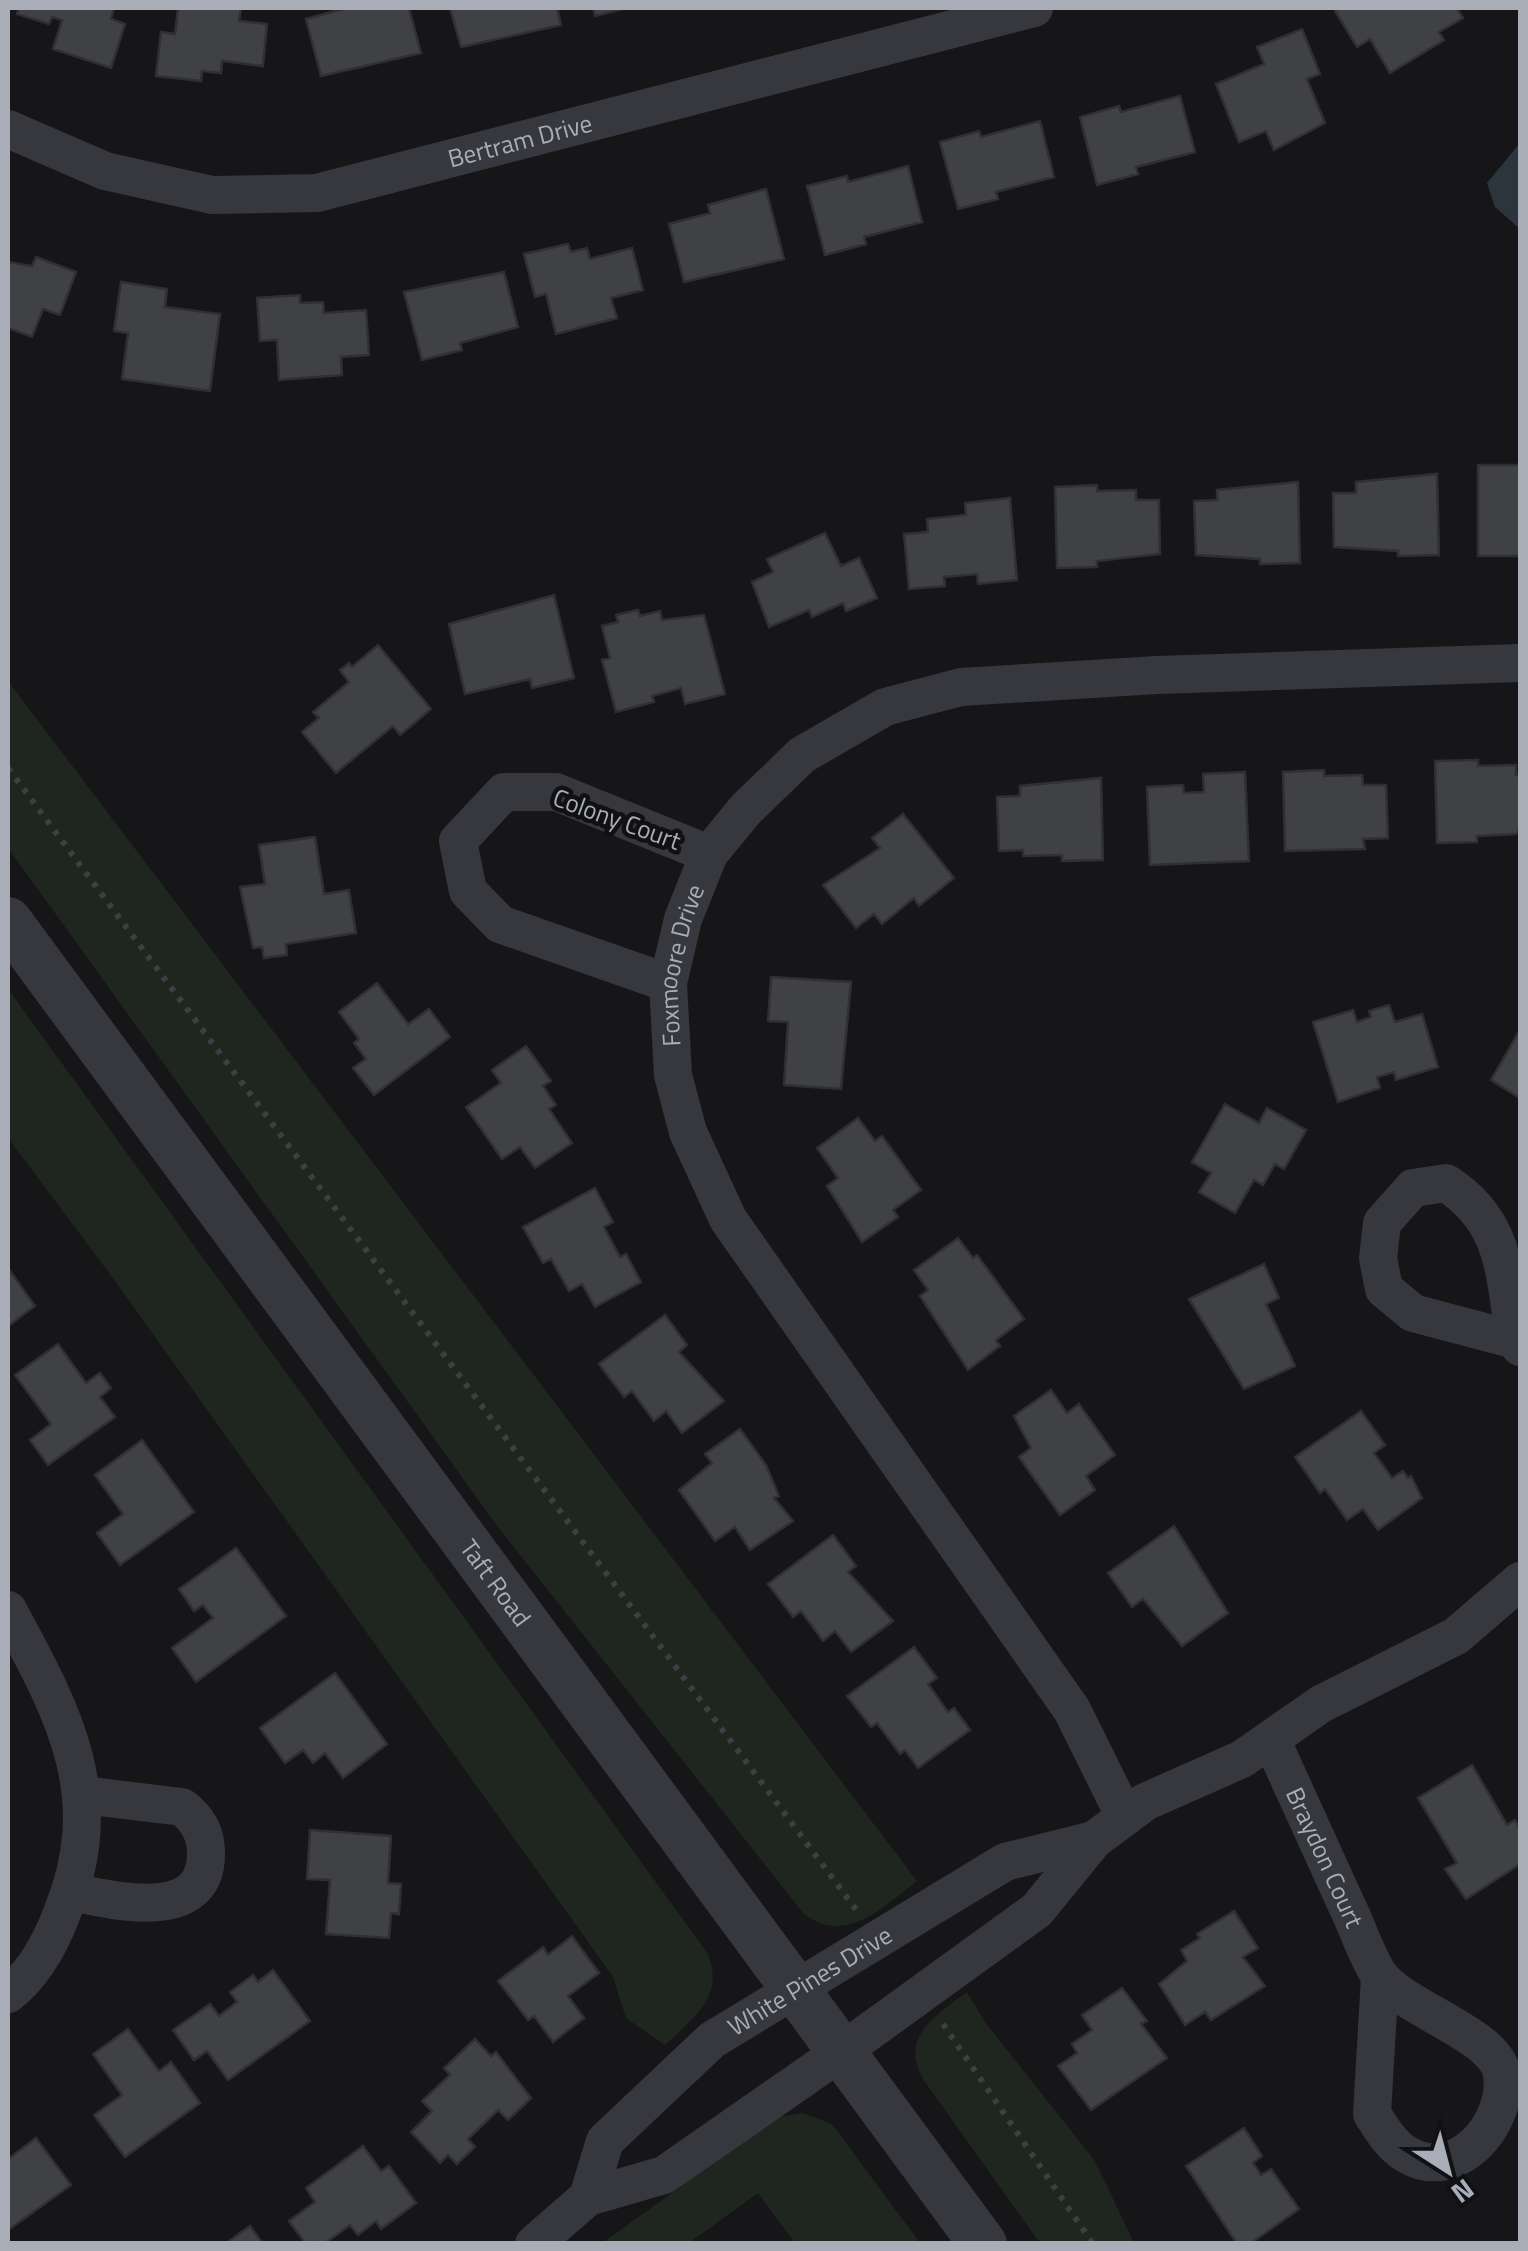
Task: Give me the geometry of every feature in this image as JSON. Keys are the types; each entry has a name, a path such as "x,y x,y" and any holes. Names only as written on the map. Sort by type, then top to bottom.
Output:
{"street":[{"name":"Bertram Drive","path":"8,130 105,171 212,195 317,193 952,18 1034,8"},
{"name":"Foxmoore Drive","path":"1125,1817 1072,1710 728,1219 688,1132 678,1094 668,983 684,919 709,854 746,809 802,756 885,706 961,687 1158,674 1520,662"},
{"name":"Colony Court","path":"668,983 500,924 468,891 458,841 504,792 556,792 709,854"},
{"name":"Taft Road","path":"8,921 983,2244"},
{"path":"1446,1183 1472,1200 1502,1248 1518,1344 1412,1312 1384,1289 1378,1258 1382,1223 1413,1188 1446,1183"},
{"name":"White Pines Drive","path":"534,2244 588,2197 664,2175 1037,1910 1094,1840 1144,1802 1242,1759 1322,1704 1456,1636 1520,1581"},
{"path":"8,1610 60,1706 82,1795 82,1848 71,1892 54,1934 21,1984 8,1994"},
{"name":"Braydon Court","path":"1271,1739 1380,1977 1372,2114 1384,2133 1407,2155 1427,2160 1456,2156 1476,2145 1493,2127 1502,2097 1502,2070 1482,2046 1380,1977"},
{"path":"71,1892 132,1903 167,1902 197,1883 206,1861 200,1826 182,1806 82,1795"},
{"name":"White Pines Drive","path":"588,2197 604,2141 712,2040 1005,1862 1094,1840"}],"path":[{"path":"8,768 848,1901 880,1936"},
{"path":"921,1994 1093,2244"}],"shaded area":[{"path":"1520,143 1520,229 1495,207 1487,183"},
{"path":"8,681 917,1881 877,1911 864,1919 835,1926 804,1914 498,1527 8,848"},
{"path":"8,989 708,1954 713,1982 710,1994 696,2015 665,2045 626,2018 613,1977 118,1285 8,1138"},
{"path":"967,1992 985,2022 1095,2161 1134,2243 1040,2243 923,2079 915,2050 918,2038 933,2018"},
{"path":"803,2113 832,2124 920,2243 795,2243 758,2193 689,2243 601,2244 778,2117"}],"building":[{"path":"19,8 114,8 111,19 125,24 111,68 53,49 62,20 52,17 49,24 17,14"},
{"path":"178,8 241,8 239,21 267,24 263,66 222,61 221,73 202,71 201,81 156,76 161,32 175,34"},
{"path":"347,8 409,8 421,53 321,76 306,19"},
{"path":"450,8 557,8 561,25 461,47"},
{"path":"593,8 623,8 623,9 595,16"},
{"path":"1457,8 1463,18 1439,32 1444,40 1390,73 1370,39 1357,47 1335,11"},
{"path":"1302,29 1320,74 1307,79 1325,123 1274,150 1266,131 1239,142 1216,84 1264,64 1257,47"},
{"path":"1180,96 1195,152 1136,167 1138,174 1097,185 1080,117 1119,106 1121,112"},
{"path":"1040,121 1054,177 996,192 998,199 958,209 940,142 979,131 981,137"},
{"path":"908,166 922,222 864,237 866,244 825,255 807,186 847,176 848,182"},
{"path":"766,189 784,259 684,282 669,224 710,213 708,205"},
{"path":"568,244 571,252 587,248 590,259 632,248 643,290 611,298 617,318 556,334 546,294 535,297 524,254"},
{"path":"36,257 76,272 60,315 43,309 32,337 8,328 8,262 32,266"},
{"path":"504,272 518,327 460,343 462,350 422,360 404,292"},
{"path":"121,282 167,289 165,307 220,314 210,391 122,379 128,333 114,331"},
{"path":"300,295 300,303 323,302 324,313 366,310 369,355 341,357 342,375 279,380 277,340 260,341 257,298"},
{"path":"1478,465 1520,465 1520,556 1478,556"},
{"path":"1437,474 1439,555 1398,556 1398,551 1334,547 1333,493 1356,493 1356,482"},
{"path":"1298,482 1300,563 1260,564 1260,559 1196,555 1194,501 1217,500 1217,490"},
{"path":"1097,485 1097,491 1136,490 1136,500 1159,500 1160,554 1097,561 1097,567 1057,568 1055,487"},
{"path":"1010,498 1017,580 978,584 977,574 944,577 945,586 909,589 904,534 928,532 927,519 966,515 965,503"},
{"path":"825,533 841,566 859,558 877,598 846,611 843,603 812,617 809,610 769,627 752,582 773,572 767,559"},
{"path":"554,595 574,678 532,688 530,679 465,694 449,624"},
{"path":"638,610 640,616 660,611 662,620 704,615 725,694 685,704 681,688 652,696 654,702 616,712 602,660 610,658 602,626 618,622 616,615"},
{"path":"378,645 431,709 400,735 393,726 336,773 302,732 319,718 313,712 349,682 340,670 349,663 352,667"},
{"path":"1478,760 1478,766 1516,765 1516,775 1520,775 1520,829 1516,834 1477,836 1477,842 1437,843 1435,761"},
{"path":"1324,770 1324,776 1362,775 1363,785 1386,785 1388,838 1363,839 1365,849 1285,851 1283,772"},
{"path":"1245,772 1249,861 1150,865 1147,787 1183,785 1184,793 1204,792 1203,774"},
{"path":"1101,778 1103,860 1062,861 1062,855 1023,856 1023,850 999,851 997,797 1020,796 1020,786"},
{"path":"903,814 954,878 919,906 914,898 882,924 874,914 856,928 823,885 880,848 872,838"},
{"path":"315,837 324,894 349,890 356,933 286,944 287,955 264,958 262,947 253,948 240,887 265,884 259,845"},
{"path":"771,977 851,982 841,1089 784,1085 788,1022 768,1021"},
{"path":"377,983 408,1024 429,1009 450,1037 374,1095 353,1068 366,1059 354,1043 359,1039 339,1012"},
{"path":"1389,1005 1395,1022 1422,1014 1438,1067 1396,1080 1394,1072 1377,1077 1380,1088 1338,1102 1313,1022 1353,1010 1357,1022 1371,1017 1369,1011"},
{"path":"1520,1030 1520,1098 1491,1080"},
{"path":"526,1046 551,1081 543,1086 556,1105 549,1109 572,1143 535,1168 520,1147 502,1159 466,1107 501,1083 492,1070"},
{"path":"1225,1104 1259,1123 1267,1108 1306,1130 1284,1169 1275,1164 1263,1185 1254,1180 1235,1213 1199,1192 1211,1173 1192,1162"},
{"path":"858,1118 875,1141 882,1136 921,1190 893,1210 898,1217 862,1242 827,1186 838,1178 817,1148"},
{"path":"595,1188 613,1222 604,1227 620,1257 626,1254 641,1282 595,1307 582,1284 569,1291 551,1259 543,1263 523,1227"},
{"path":"958,1238 973,1258 977,1255 1024,1319 996,1340 1000,1346 968,1370 920,1296 928,1290 914,1270"},
{"path":"1264,1264 1279,1298 1266,1304 1295,1366 1244,1389 1189,1299"},
{"path":"8,1268 35,1306 8,1326"},
{"path":"665,1315 687,1345 679,1352 724,1401 682,1433 666,1411 654,1421 632,1391 624,1397 599,1364"},
{"path":"58,1344 86,1383 100,1373 111,1388 100,1397 115,1417 48,1465 30,1440 51,1424 15,1375"},
{"path":"1051,1390 1067,1413 1079,1404 1115,1455 1086,1476 1095,1490 1060,1515 1019,1457 1031,1448 1014,1416"},
{"path":"1361,1411 1385,1445 1374,1453 1392,1478 1403,1471 1408,1478 1411,1476 1422,1498 1378,1530 1363,1509 1347,1520 1325,1489 1320,1493 1295,1457"},
{"path":"740,1429 766,1465 779,1496 774,1498 793,1521 750,1550 735,1527 715,1541 679,1490 712,1463 705,1454"},
{"path":"142,1440 194,1512 120,1565 97,1533 123,1514 95,1475"},
{"path":"1174,1526 1228,1613 1182,1646 1143,1599 1132,1607 1108,1573"},
{"path":"833,1535 856,1566 848,1572 893,1621 851,1652 835,1631 823,1641 801,1611 793,1617 768,1584"},
{"path":"236,1548 286,1616 196,1682 172,1648 213,1618 203,1605 194,1611 179,1589"},
{"path":"914,1647 937,1678 928,1684 948,1712 954,1708 970,1730 918,1768 905,1750 900,1754 877,1723 871,1727 847,1696"},
{"path":"335,1673 387,1744 343,1778 325,1753 313,1763 303,1750 285,1763 260,1728"},
{"path":"1472,1765 1507,1825 1515,1820 1520,1829 1520,1864 1466,1899 1445,1869 1457,1863 1418,1798"},
{"path":"310,1830 391,1836 388,1883 401,1884 399,1914 391,1913 389,1938 326,1934 330,1880 307,1879"},
{"path":"1234,1911 1258,1948 1243,1957 1265,1986 1211,2020 1205,2012 1185,2025 1159,1984 1187,1961 1181,1950 1200,1938 1197,1934"},
{"path":"572,1936 599,1973 568,1996 584,2018 553,2042 534,2016 528,2020 498,1981 543,1947 548,1955"},
{"path":"273,1970 310,2021 228,2080 207,2051 194,2060 173,2030 210,2004 219,2016 237,2002 230,1992 253,1975 258,1982"},
{"path":"1122,1988 1147,2021 1141,2024 1167,2058 1091,2110 1058,2066 1077,2053 1072,2044 1092,2030 1082,2015"},
{"path":"128,2029 159,2071 171,2062 200,2103 125,2157 94,2115 122,2095 93,2054"},
{"path":"475,2039 491,2056 496,2052 531,2098 508,2120 498,2110 468,2139 475,2147 457,2164 448,2155 440,2163 411,2132 432,2111 422,2101 450,2075 444,2068"},
{"path":"1244,2128 1262,2156 1253,2163 1261,2175 1271,2169 1299,2209 1250,2244 1237,2244 1186,2166"},
{"path":"36,2138 71,2185 8,2230 8,2159"},
{"path":"363,2146 381,2171 389,2166 416,2203 381,2229 376,2221 358,2235 350,2225 324,2244 306,2244 289,2221 315,2202 306,2188"},
{"path":"250,2226 263,2244 225,2244"}]}
